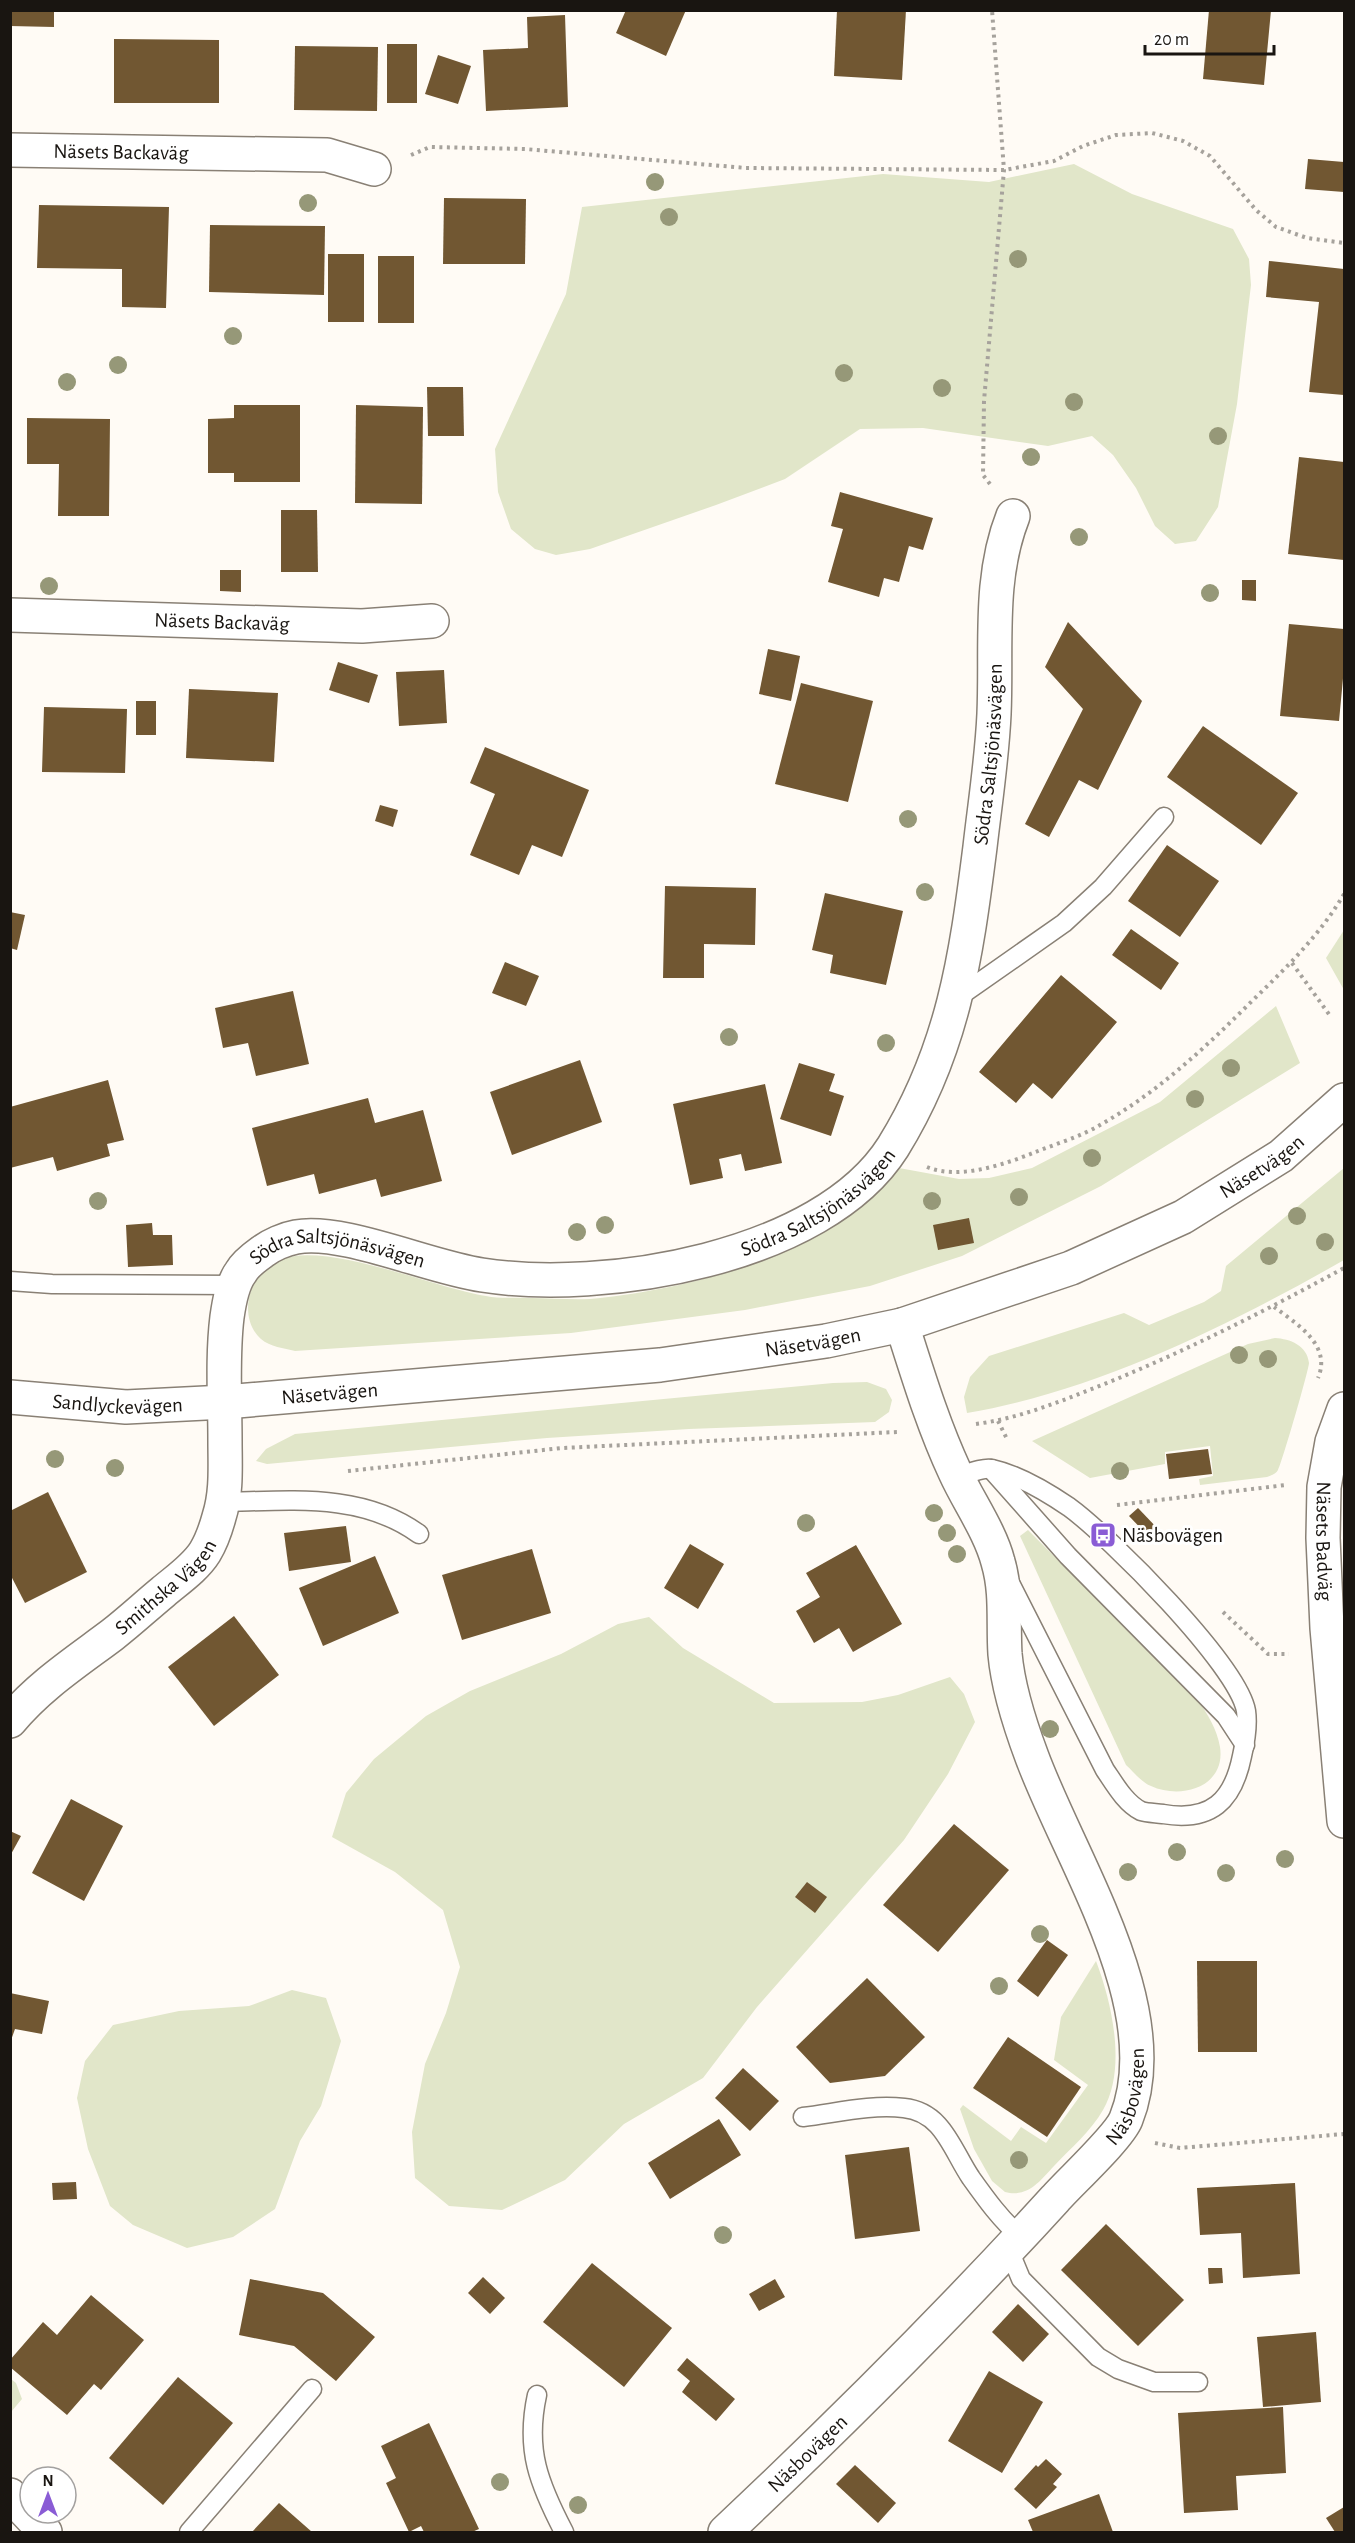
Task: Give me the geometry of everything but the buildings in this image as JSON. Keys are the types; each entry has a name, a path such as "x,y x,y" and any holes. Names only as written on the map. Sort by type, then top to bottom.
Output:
{"street":[{"name":"Näsets Backaväg","path":"10,150 327,155 374,169"},
{"name":"Södra Saltsjönäsvägen","path":"225,1402 224,1348 229,1302 240,1272 264,1250 292,1237 314,1235 338,1238 431,1265 483,1276 535,1280 638,1274 747,1248 792,1230 829,1209 864,1181 891,1150 927,1082 945,1040 957,998 989,771 994,715 995,591 1001,546 1013,516"},
{"name":"Näsets Backaväg","path":"10,615 362,626 432,621"},
{"name":"Näsetvägen","path":"225,1402 660,1365 826,1341 902,1325 1071,1268 1183,1217 1281,1155 1344,1100"},
{"name":"Näsbovägen","path":"725,2532 1015,2244 1124,2124 1135,2089 1137,2055 1135,2022 1106,1927 1032,1757 1014,1700 1005,1658 1004,1595 998,1560 936,1430 902,1325"},
{"name":"Sandlyckevägen","path":"10,1397 126,1407 225,1402"},
{"name":"Smithska Vägen","path":"10,1721 51,1680 117,1631 189,1569 205,1552 220,1516 225,1484 225,1402"},
{"name":"Näsets Badväg","path":"1344,1409 1332,1442 1324,1487 1323,1538 1327,1628 1344,1821"},
{"path":"10,2495 45,2532"}],"lane":[{"path":"957,998 1064,923 1103,887 1164,817"},
{"path":"10,1281 52,1284 235,1285"},
{"path":"957,1477 990,1468 1038,1487 1070,1508 1103,1535 1181,1616 1232,1678 1246,1711 1245,1745 1234,1788 1220,1804 1193,1815 1172,1816 1140,1811 1122,1794 1105,1770 998,1560"},
{"path":"990,1468 1068,1556 1226,1716 1245,1745"},
{"path":"222,1502 304,1500 350,1504 381,1513 418,1534"},
{"path":"803,2117 874,2108 905,2108 927,2115 945,2132 969,2176 1004,2222 1015,2244 1021,2279 1098,2357 1118,2369 1154,2382 1198,2382"},
{"path":"189,2532 312,2389"},
{"path":"537,2395 531,2425 534,2456 548,2502 564,2532"}],"path":[{"path":"992,10 1004,170 984,401 983,474 1013,516"},
{"path":"374,169 430,147 525,149 747,168 1004,170 1054,161 1083,146 1116,135 1152,133 1183,141 1210,156 1256,210 1276,227 1306,238 1344,243"},
{"path":"891,1150 937,1171 981,1169 1015,1161 1099,1126 1164,1083 1217,1037 1292,963 1335,911 1344,894"},
{"path":"1292,963 1331,1017"},
{"path":"342,1472 562,1449 936,1430 998,1421 1046,1407 1159,1362 1274,1307 1344,1268"},
{"path":"1274,1307 1310,1335 1321,1353 1320,1374 1316,1384"},
{"path":"998,1421 1008,1441"},
{"path":"1117,1514 1109,1506 1291,1485 1289,1495"},
{"path":"1218,1607 1268,1654 1295,1654"},
{"path":"1124,2124 1158,2145 1180,2148 1344,2134"}],"green space":[{"path":"1074,164 1132,194 1233,229 1249,259 1251,285 1237,404 1218,507 1196,541 1175,544 1155,526 1136,488 1113,455 1092,436 1048,446 923,428 860,429 785,479 590,549 556,555 535,549 511,529 498,492 495,449 566,294 582,207 883,174 989,182"},
{"path":"1344,930 1344,990 1326,958"},
{"path":"1276,1006 1300,1063 1101,1186 962,1256 870,1286 745,1310 571,1333 295,1351 265,1342 253,1329 249,1318 250,1295 260,1274 279,1260 299,1255 351,1260 464,1291 502,1298 590,1299 617,1296 676,1286 736,1270 791,1249 827,1229 849,1213 899,1168 959,1179 989,1178 1032,1168 1160,1102"},
{"path":"1344,1168 1344,1260 1255,1308 1162,1353 1065,1389 1016,1403 967,1413 964,1397 970,1377 989,1356 1124,1313 1149,1325 1204,1302 1221,1291 1226,1266"},
{"path":"1275,1338 1297,1344 1305,1352 1309,1363 1280,1464 1272,1475 1200,1485 1199,1479 1213,1476 1210,1446 1165,1452 1165,1464 1090,1478 1032,1441 1248,1344"},
{"path":"867,1382 886,1389 892,1400 889,1412 875,1422 689,1429 547,1438 267,1464 256,1461 266,1449 295,1434 833,1383"},
{"path":"1028,1530 1198,1700 1209,1717 1220,1747 1220,1761 1209,1781 1188,1790 1163,1790 1144,1782 1126,1765 1020,1536"},
{"path":"649,1617 683,1648 774,1703 862,1702 898,1695 950,1677 964,1694 975,1722 948,1774 904,1840 757,2007 703,2078 624,2124 565,2180 502,2210 449,2206 415,2178 412,2132 425,2064 446,2013 460,1967 443,1910 395,1872 332,1837 346,1793 374,1759 426,1716 470,1691 561,1654 618,1624"},
{"path":"1096,1961 1112,2016 1116,2056 1110,2094 1093,2125 1033,2187 1020,2193 1005,2192 992,2181 974,2149 960,2109 963,2105 1011,2141 1021,2127 1046,2143 1088,2085 1054,2060 1061,2017"},
{"path":"292,1990 326,1998 341,2041 321,2106 300,2141 275,2209 233,2237 187,2248 133,2225 110,2206 88,2149 77,2098 85,2061 113,2025 179,2011 249,2006"},
{"path":"11,2379 16,2383 22,2399 11,2412"}],"place":[{"name":"Näsbovägen","path":"1103,1535"}]}
